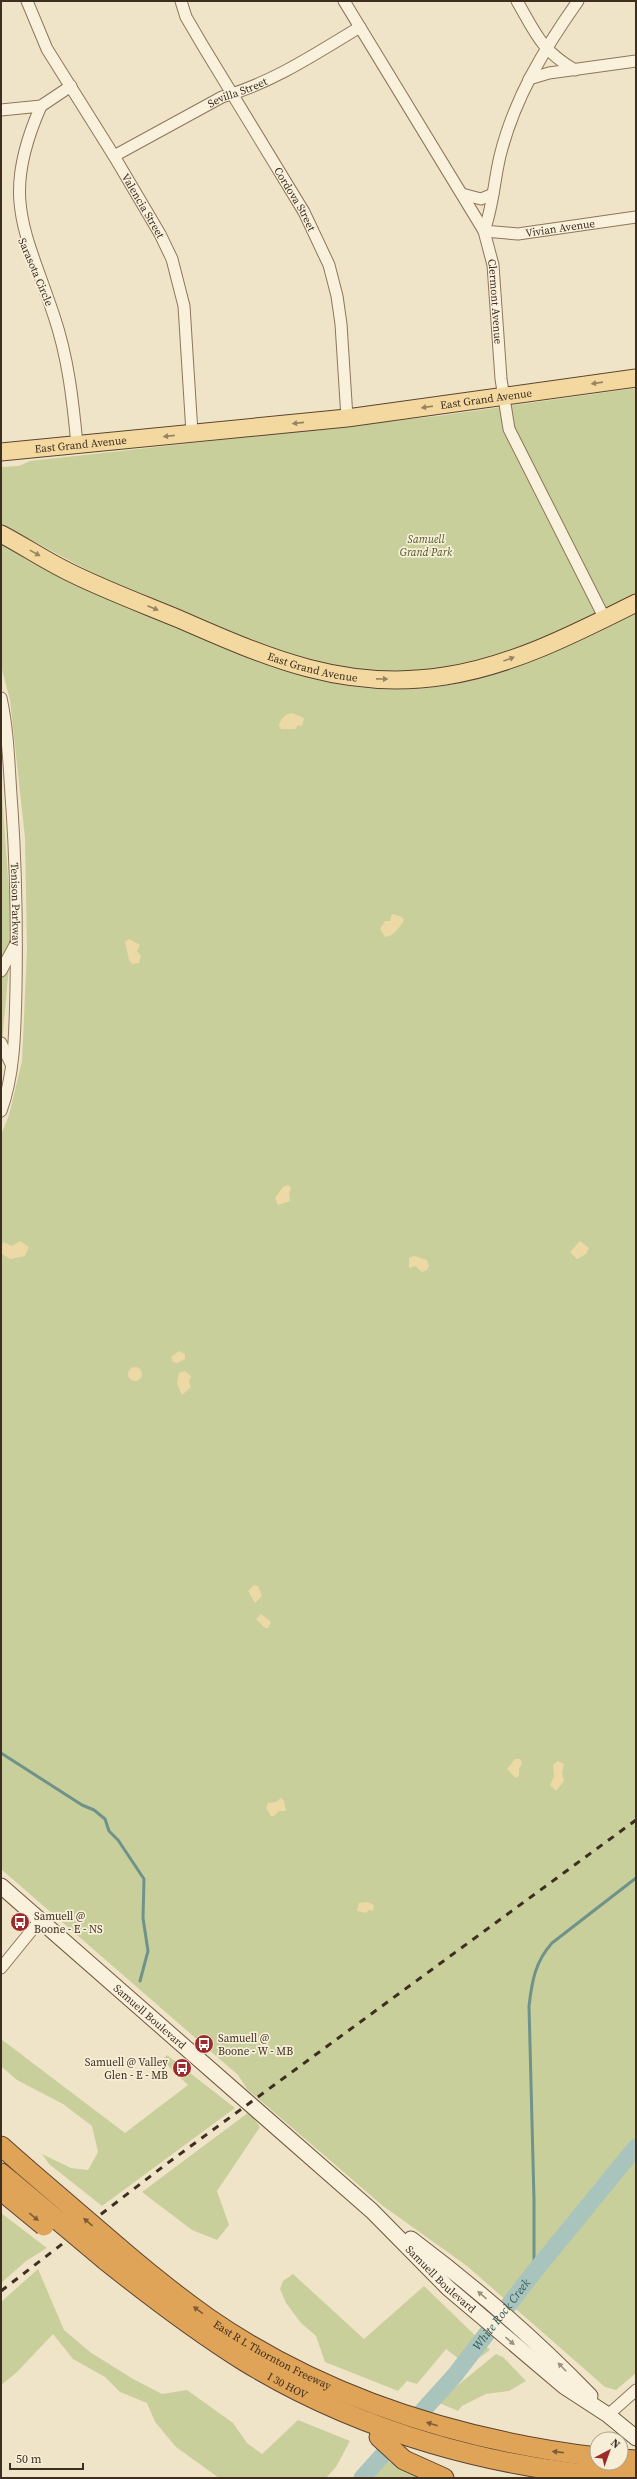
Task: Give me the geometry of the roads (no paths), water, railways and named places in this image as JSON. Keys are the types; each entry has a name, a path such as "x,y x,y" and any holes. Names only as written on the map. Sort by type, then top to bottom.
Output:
{"highway":[{"name":"East R L Thornton Freeway","path":"1,2146 26,2168 107,2259 193,2342 282,2379 379,2436 470,2464 530,2478"},
{"name":"East R L Thornton Freeway","path":"4,2184 107,2259 170,2290 209,2318 282,2379 345,2393 431,2424 513,2445 589,2456"},
{"name":"I 30 HOV","path":"282,2379 344,2412 431,2443 529,2466 631,2478"},
{"path":"379,2436 404,2460 444,2478"}],"main road":[{"name":"East Grand Avenue","path":"1,452 347,418 636,378"},
{"name":"East Grand Avenue","path":"1,534 70,573 253,651 321,673 346,678 422,679 464,673 536,649 605,619 636,603"},
{"name":"Samuell Boulevard","path":"1,1886 372,2211 448,2288 532,2360 565,2386 608,2415 636,2438"},
{"name":"Samuell Boulevard","path":"372,2211 460,2276 543,2348 608,2415"}],"street":[{"name":"Valencia Street","path":"27,1 47,49 114,156 160,234 172,259 180,285 186,327 192,433"},
{"name":"Cordova Street","path":"181,1 186,16 304,212 329,265 337,296 341,324 347,418"},
{"name":"Clermont Avenue","path":"344,1 484,231 493,265 502,396 512,438 605,619"},
{"path":"517,1 546,49 555,58 575,70"},
{"path":"484,231 490,214 493,194 510,123 529,79 546,49 578,1"},
{"name":"Sevilla Street","path":"114,156 216,100 296,64 360,27"},
{"path":"529,79 549,73 636,61"},
{"path":"1,110 41,106 71,86"},
{"name":"Sarasota Circle","path":"41,106 20,143 13,167 10,199 21,239 54,314 61,339 74,409 77,445"},
{"path":"462,194 480,199 493,194"},
{"name":"Vivian Avenue","path":"484,231 518,234 636,217"},
{"name":"Tenison Parkway","path":"1,698 8,757 16,874 17,940 16,1015 12,1067 1,1111"},
{"path":"1,971 17,940"},
{"path":"1,1043 12,1067"},
{"path":"1,1968 40,1920"},
{"path":"608,2415 636,2390"}],"waterway":[{"path":"1,1753 82,1805 94,1810 105,1819 109,1831 118,1840 144,1879 143,1918 148,1951 140,1981"},
{"path":"534,2272 534,2199 529,2006 535,1972 546,1950 552,1943 636,1878"},
{"name":"White Rock Creek","path":"362,2478 455,2375 534,2272 636,2147"}],"railway":[{"path":"1,2291 165,2165 636,1820"}],"place":[{"name":"Samuell @ Boone - E - NS","path":"20,1922"},
{"name":"Samuell @ Boone - W - MB","path":"204,2044"},
{"name":"Samuell @ Valley Glen - E - MB","path":"182,2068"}],"park label":[{"name":"Samuell Grand Park","path":"426,545"}]}
